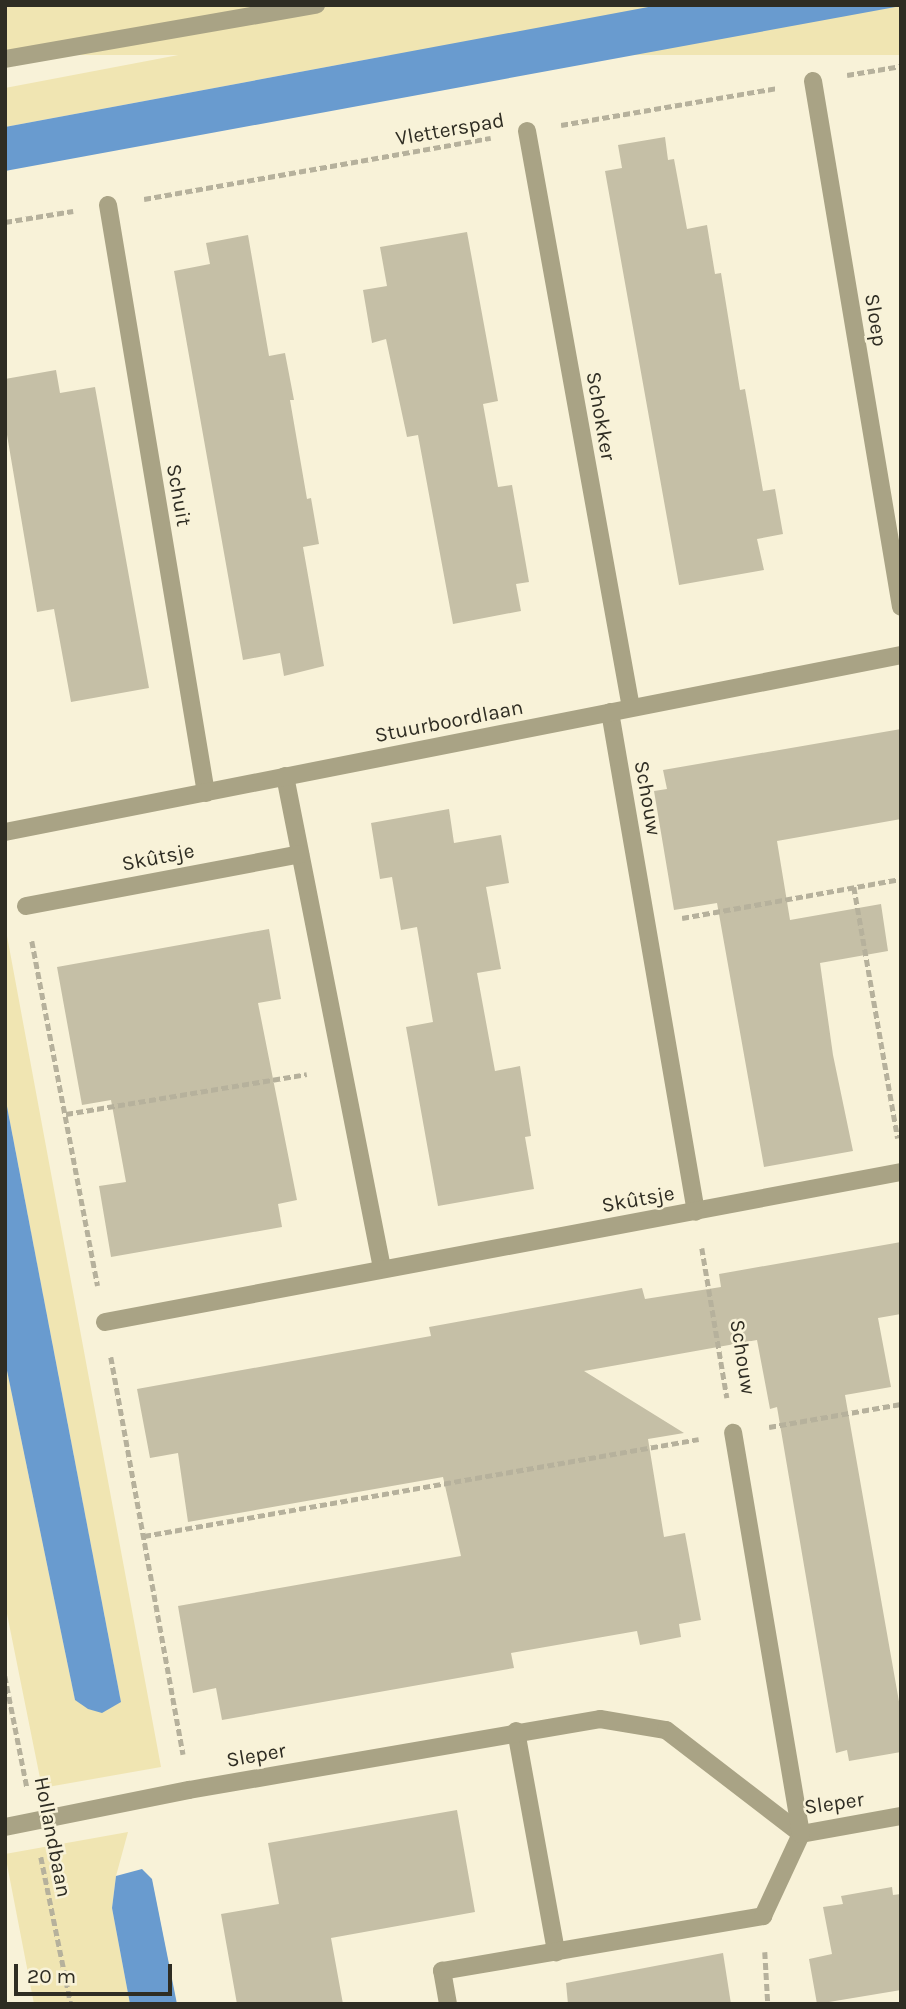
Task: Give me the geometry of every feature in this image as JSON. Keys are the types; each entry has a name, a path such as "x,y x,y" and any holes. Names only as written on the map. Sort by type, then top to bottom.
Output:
{"street":[{"path":"5,59 316,5"},
{"name":"Sloep","path":"813,81 901,607"},
{"name":"Schokker","path":"527,131 631,708"},
{"name":"Schuit","path":"108,205 206,793"},
{"name":"Stuurboordlaan","path":"5,832 901,655"},
{"name":"Schouw","path":"610,712 696,1212"},
{"path":"285,776 382,1268"},
{"name":"Skûtsje","path":"26,906 300,854"},
{"name":"Skûtsje","path":"105,1322 901,1172"},
{"path":"448,2004 442,1971 763,1916 801,1834 733,1433"},
{"name":"Sleper","path":"5,1827 516,1731 600,1719 666,1730 801,1834 901,1816"},
{"path":"516,1731 556,1952"}],"path":[{"name":"Vletterspad","path":"5,222 901,66"},
{"path":"646,924 901,879"},
{"path":"854,887 901,1152"},
{"path":"66,1114 343,1068"},
{"name":"Schouw","path":"696,1212 733,1433"},
{"path":"144,1536 901,1404"},
{"name":"Hollandbaan","path":"5,1676 71,2004"},
{"path":"763,1916 768,2004"}],"shaded area":[{"path":"441,5 659,5 5,127 5,88"},
{"path":"5,6 901,6 901,55 5,55"},
{"path":"5,925 161,1767 42,1788 5,1604 5,1361 75,1700 121,1702 5,1096"},
{"path":"128,1832 116,1876 112,1908 130,2004 34,2004 5,1854"}],"water":[{"path":"659,5 901,6 5,171 5,127"},
{"path":"5,1096 121,1702 102,1713 88,1709 75,1700 5,1361"},
{"path":"142,1869 152,1879 177,2004 130,2004 112,1908 116,1876"}],"building":[{"path":"665,137 668,160 674,159 687,229 707,225 715,274 721,273 740,390 745,389 763,491 775,489 783,534 757,539 764,570 679,585 605,171 622,168 618,145"},
{"path":"467,232 498,401 483,404 498,487 512,485 529,582 516,584 521,611 453,624 418,435 407,437 386,339 372,343 363,290 387,286 380,247"},
{"path":"248,235 269,356 285,353 307,499 311,498 319,544 303,547 324,666 284,676 280,653 243,660 174,271 210,264 206,243"},
{"path":"56,370 60,393 95,387 149,688 71,702 54,609 37,612 5,423 5,379"},
{"path":"901,729 901,819 777,841 790,920 881,904 888,951 820,963 833,1055 853,1151 764,1167 717,903 674,910 654,791 667,789 663,770"},
{"path":"449,809 454,843 501,835 509,883 486,887 501,969 477,973 495,1071 520,1066 531,1136 525,1137 534,1189 438,1206 406,1027 433,1022 417,927 401,930 392,877 380,879 371,823"},
{"path":"269,929 281,999 258,1003 297,1200 278,1204 282,1227 111,1257 99,1186 126,1182 111,1100 82,1105 57,967"},
{"path":"901,1242 901,1314 878,1318 891,1387 845,1395 901,1713 901,1752 849,1761 847,1750 836,1753 777,1407 770,1409 757,1340 584,1371 684,1433 648,1439 664,1537 685,1533 701,1620 679,1624 681,1637 640,1645 637,1631 511,1653 514,1668 222,1720 216,1688 193,1693 178,1606 461,1556 443,1477 188,1522 178,1453 150,1458 137,1389 431,1336 429,1327 642,1288 645,1299 721,1287 719,1274"},
{"path":"457,1810 475,1912 331,1938 343,2004 237,2004 221,1914 279,1904 268,1843"},
{"path":"892,1887 893,1895 901,1894 901,1990 817,2004 809,1959 832,1954 823,1907 843,1904 841,1896"},
{"path":"723,1953 731,2004 568,2004 566,1983"}]}
